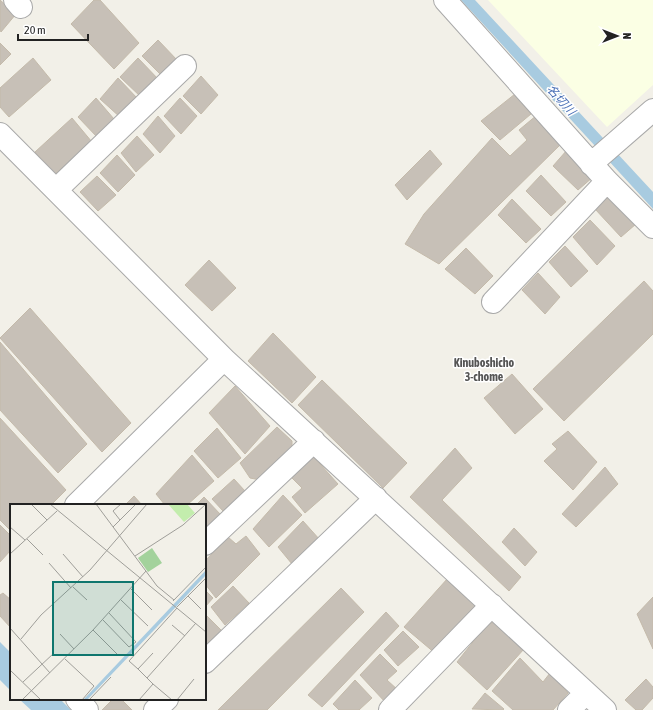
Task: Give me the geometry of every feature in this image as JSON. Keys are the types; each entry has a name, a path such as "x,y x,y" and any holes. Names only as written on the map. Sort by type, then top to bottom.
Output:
{"street":[{"path":"445,0 607,181 653,227"},
{"path":"56,190 185,66"},
{"path":"592,164 653,110"},
{"path":"0,134 224,359 605,710"},
{"path":"493,302 607,181"},
{"path":"77,504 224,359"},
{"path":"206,543 314,441"},
{"path":"206,661 376,498"},
{"path":"390,710 492,605"},
{"path":"569,710 586,693"},
{"path":"78,700 87,710"},
{"path":"155,710 166,700"}],"shaded area":[{"path":"488,0 653,0 653,85 607,127"}],"water":[{"name":"名切川","path":"461,0 475,0 653,192 653,209"},
{"path":"0,642 10,652 10,690 0,680"},
{"path":"20,700 61,700 71,710 31,710"}],"building":[{"path":"0,0 16,14 1,32 0,30"},
{"path":"94,0 100,0 139,43 114,69 71,24"},
{"path":"158,40 178,61 162,76 142,56"},
{"path":"0,43 11,54 0,65"},
{"path":"33,58 51,80 9,117 0,107 0,88"},
{"path":"138,58 160,81 143,99 120,77"},
{"path":"201,76 218,95 201,114 183,96"},
{"path":"118,78 138,99 121,118 100,99"},
{"path":"515,94 531,114 500,140 481,121"},
{"path":"96,98 114,119 97,137 78,117"},
{"path":"180,98 197,116 181,134 164,116"},
{"path":"537,115 561,144 439,264 405,244 424,214 492,138 510,156 527,140 519,130"},
{"path":"158,116 175,136 160,153 143,134"},
{"path":"72,118 92,142 55,174 35,152"},
{"path":"137,136 154,155 136,172 121,153"},
{"path":"430,150 442,164 407,200 395,185"},
{"path":"567,150 593,177 578,190 553,166"},
{"path":"117,155 135,175 118,192 100,173"},
{"path":"541,175 566,202 551,216 526,191"},
{"path":"97,176 116,195 98,211 80,192"},
{"path":"610,194 636,224 621,237 595,209"},
{"path":"512,199 541,229 526,243 498,215"},
{"path":"590,220 615,246 597,265 573,237"},
{"path":"565,246 588,271 571,287 549,262"},
{"path":"466,248 493,276 475,294 445,269"},
{"path":"209,260 236,288 212,311 185,285"},
{"path":"538,273 560,297 545,314 522,290"},
{"path":"644,281 653,291 653,334 564,421 533,389"},
{"path":"30,308 131,423 102,452 0,338"},
{"path":"273,333 316,377 292,403 248,361"},
{"path":"0,342 87,444 58,473 0,410"},
{"path":"512,374 543,409 515,434 484,398"},
{"path":"322,380 407,463 383,488 298,405"},
{"path":"235,386 270,426 245,454 209,413"},
{"path":"0,418 66,490 52,504 10,504 10,530 0,520"},
{"path":"277,427 292,441 292,449 260,480 250,478 240,463"},
{"path":"217,428 241,458 218,478 194,451"},
{"path":"568,431 597,462 573,490 544,461 557,449 552,444"},
{"path":"455,448 472,468 442,500 521,577 509,591 410,497"},
{"path":"192,455 214,481 188,504 164,504 156,494"},
{"path":"312,455 338,484 305,513 292,497 302,488 291,477"},
{"path":"605,467 618,484 576,527 562,514"},
{"path":"234,479 245,491 223,511 212,499"},
{"path":"283,495 302,515 269,547 253,529"},
{"path":"134,496 141,504 126,504"},
{"path":"204,497 221,515 206,530 206,504 197,504"},
{"path":"303,521 320,540 292,564 278,547"},
{"path":"0,525 10,535 10,551 0,562"},
{"path":"514,528 537,552 525,566 502,542"},
{"path":"246,536 260,554 216,598 206,585 206,560 228,537 236,544"},
{"path":"448,578 482,609 436,654 404,627"},
{"path":"233,586 249,603 225,625 211,607"},
{"path":"341,588 364,612 267,710 218,710"},
{"path":"206,591 213,598 206,606"},
{"path":"3,593 10,599 10,627 0,616 0,595"},
{"path":"653,597 653,649 637,614"},
{"path":"386,612 399,626 322,707 308,695"},
{"path":"206,615 223,632 206,653"},
{"path":"503,622 524,649 487,690 457,662 488,623"},
{"path":"403,631 419,647 398,666 384,650"},
{"path":"380,654 397,671 387,680 399,691 386,703 360,675"},
{"path":"520,658 543,682 550,673 568,693 553,710 513,710 492,691"},
{"path":"646,679 653,687 653,698 642,710 636,710 625,700"},
{"path":"355,680 372,698 359,710 339,710 333,704"},
{"path":"485,693 504,709 472,709"},
{"path":"112,700 122,700 132,710 102,710"}],"district":[{"name":"Kinuboshicho 3-chome","path":"484,370"}]}
